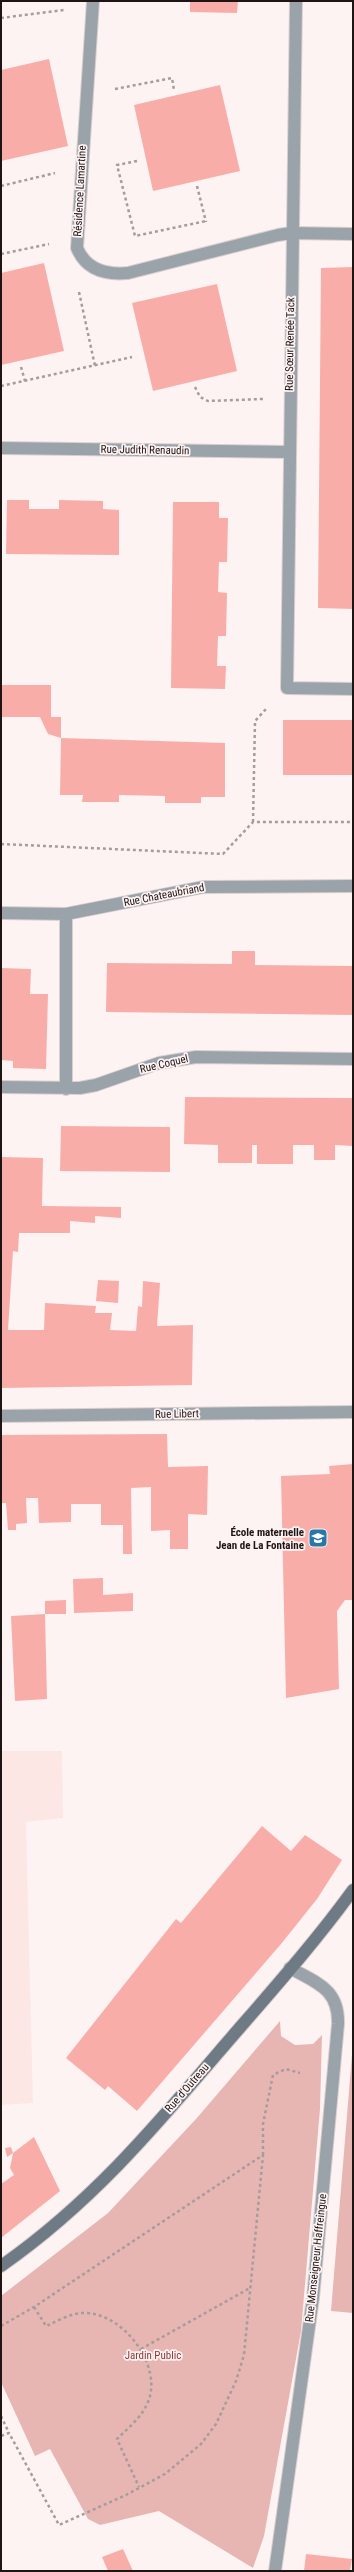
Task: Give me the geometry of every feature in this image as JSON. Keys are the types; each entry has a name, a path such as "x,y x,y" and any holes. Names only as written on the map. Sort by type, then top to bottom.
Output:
{"street":[{"name":"Rue Sœur Renée Tack","path":"287,688 296,1"},
{"name":"Résidence Lamartine","path":"92,3 78,238 80,254 90,266 99,271 116,274 128,273 292,233 353,234"},
{"name":"Rue Judith Renaudin","path":"1,448 289,452"},
{"path":"287,688 353,689"},
{"name":"Rue Chateaubriand","path":"1,913 66,914 203,887 353,886"},
{"path":"66,914 66,1089"},
{"name":"Rue Coquel","path":"1,1087 66,1089 96,1085 159,1063 184,1058 353,1059"},
{"name":"Rue Libert","path":"1,1416 353,1412"},
{"name":"Rue d'Outreau","path":"1,2266 29,2247 99,2187 135,2149 290,1968 353,1890"},
{"name":"Rue Monseigneur Haffreingue","path":"275,2571 313,2298 339,2010 329,1991 290,1968"}],"path":[{"path":"1,18 92,3"},
{"path":"86,95 172,78 174,90"},
{"path":"137,161 118,165 135,236 206,221"},
{"path":"1,186 82,167"},
{"path":"197,186 214,251"},
{"path":"1,254 78,238"},
{"path":"79,290 95,366"},
{"path":"1,386 132,357"},
{"path":"21,367 25,381"},
{"path":"195,387 200,397 208,401 263,399 263,392"},
{"path":"1,844 224,854 253,822 255,720 287,688"},
{"path":"253,822 353,822"},
{"path":"1,2416 59,2525 165,2474 201,2444 216,2424 236,2381 244,2356 263,2155 263,2124 272,2075 286,2069 300,2073"},
{"path":"1,2326 34,2307 263,2155"},
{"path":"140,2349 251,2288"},
{"path":"34,2307 46,2326 67,2316 86,2313 104,2317 121,2327 140,2349 152,2384 148,2401 134,2422 116,2439 139,2487"},
{"path":"1,2436 9,2432"}],"shaded area":[{"path":"1,1751 62,1751 63,1818 26,1822 33,2103 1,2105"}],"green space":[{"name":"Jardin Public","path":"280,2021 281,2036 295,2045 313,2044 322,2035 320,2109 301,2331 264,2536 253,2568 159,2511 100,2525 88,2519 50,2449 35,2456 1,2382 1,2296 108,2213 196,2119"},
{"path":"353,2042 353,2313 331,2311"}],"building":[{"path":"190,1 238,1 237,13 190,12"},
{"path":"49,59 68,146 1,161 1,70"},
{"path":"220,85 240,171 153,191 134,105"},
{"path":"44,263 64,351 1,365 1,273"},
{"path":"353,267 353,609 318,608 321,268"},
{"path":"217,284 237,371 153,391 132,303"},
{"path":"7,500 29,500 29,509 59,509 59,500 103,501 103,509 119,510 119,555 6,554"},
{"path":"173,502 219,502 219,518 228,518 227,562 219,562 218,592 227,593 226,636 218,636 217,666 226,666 225,689 171,688"},
{"path":"2,685 51,685 51,717 61,717 61,738 48,734 40,717 2,717"},
{"path":"283,720 353,720 353,775 283,775"},
{"path":"61,738 225,743 225,797 201,797 201,803 165,803 165,796 119,795 119,802 82,802 83,795 60,795"},
{"path":"232,951 255,951 255,965 353,966 353,1015 106,1012 107,963 232,964"},
{"path":"1,968 31,969 30,994 48,994 46,1069 13,1068 13,1061 1,1060"},
{"path":"185,1097 353,1098 353,1146 335,1145 335,1160 314,1160 314,1145 293,1145 293,1164 257,1164 257,1145 252,1145 252,1163 218,1163 218,1145 184,1144"},
{"path":"61,1126 170,1127 170,1172 60,1171"},
{"path":"1,1157 43,1158 42,1206 121,1207 121,1218 95,1216 95,1223 70,1221 70,1233 19,1233 18,1252 13,1251 8,1330 44,1330 45,1303 96,1306 95,1313 112,1313 110,1330 136,1331 138,1306 142,1307 143,1281 160,1283 157,1326 193,1325 192,1385 1,1388"},
{"path":"98,1280 119,1281 118,1303 96,1301"},
{"path":"167,1434 168,1467 208,1466 207,1515 188,1514 188,1549 170,1549 170,1530 151,1531 151,1487 131,1488 132,1554 123,1554 123,1525 101,1525 101,1504 71,1504 71,1522 39,1523 38,1498 26,1498 27,1523 16,1524 16,1530 8,1530 6,1503 1,1503 1,1435"},
{"name":"École maternelle Jean de La Fontaine","path":"353,1464 353,1600 345,1600 337,1611 339,1689 286,1698 281,1476 330,1474 329,1466"},
{"path":"103,1578 103,1595 133,1593 133,1611 74,1613 73,1579"},
{"path":"66,1600 66,1614 45,1614 45,1601"},
{"path":"45,1614 47,1699 15,1701 11,1616"},
{"path":"262,1826 291,1851 305,1835 342,1860 317,1899 281,1944 137,2111 108,2086 105,2090 66,2058 176,1919 181,1923"},
{"path":"34,2137 60,2191 1,2238 1,2184 14,2175 10,2168 13,2153"},
{"path":"11,2147 13,2153 7,2157 5,2148"},
{"path":"123,2549 133,2571 108,2571 102,2557"},
{"path":"306,2554 352,2559 350,2571 304,2571"}],"place":[{"name":"École maternelle Jean de La Fontaine","path":"318,1538"}]}
